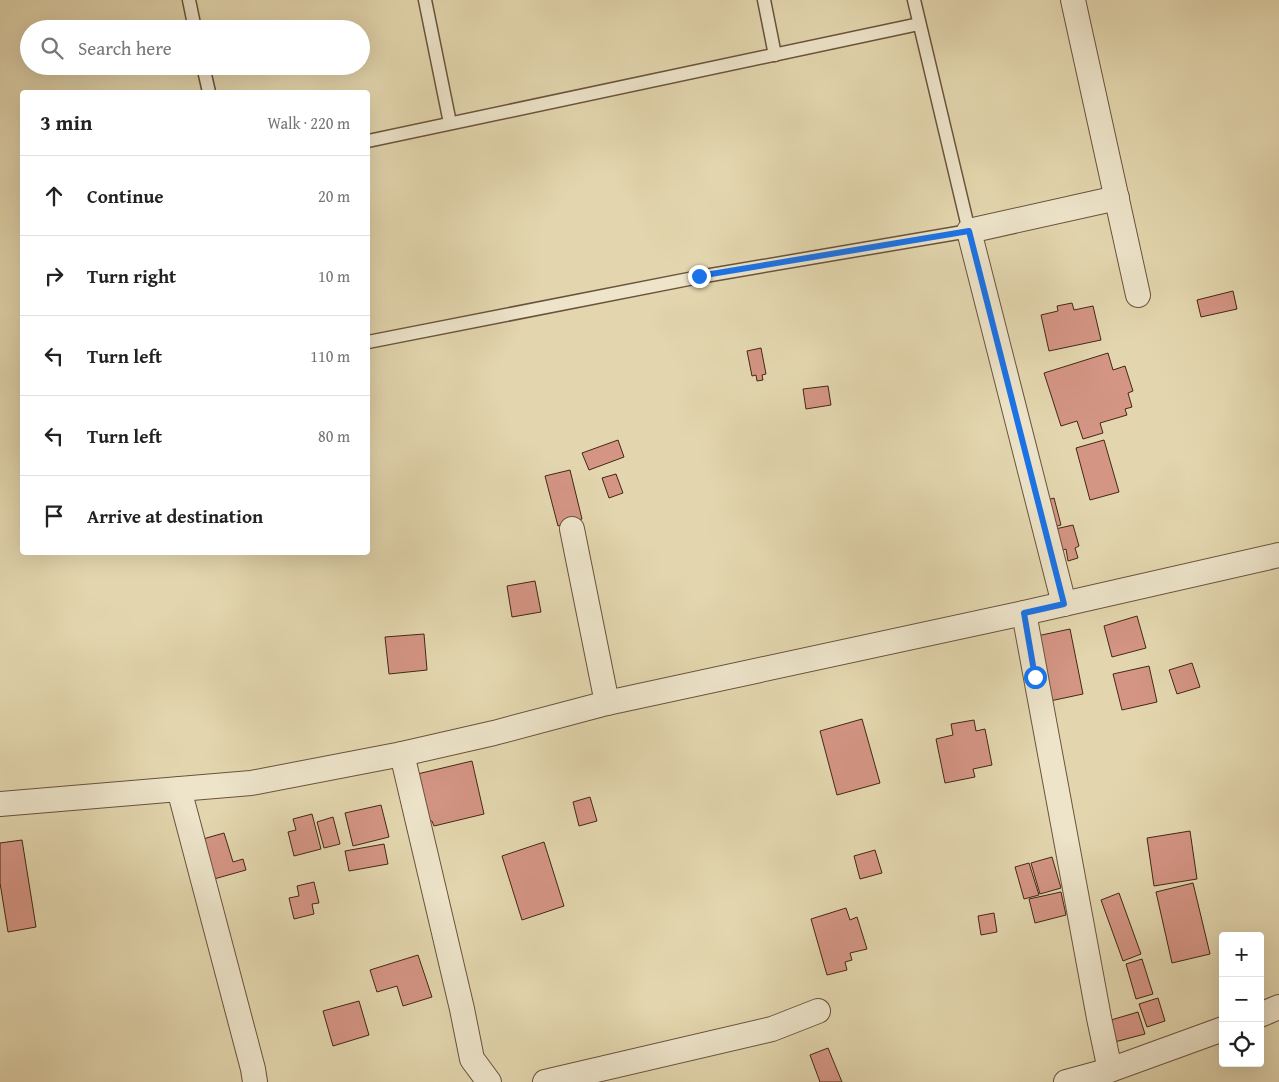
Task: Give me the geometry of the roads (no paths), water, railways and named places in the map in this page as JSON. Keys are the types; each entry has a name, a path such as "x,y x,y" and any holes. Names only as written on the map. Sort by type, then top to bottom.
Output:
{"street":[{"path":"1073,0 1138,295"},
{"path":"1064,604 969,231 1117,198"},
{"path":"572,529 607,703"},
{"path":"0,804 251,783 402,754 494,733 607,703 1024,613 1279,555"},
{"path":"1024,613 1110,1070"},
{"path":"402,754 460,999 472,1059 489,1082"},
{"path":"179,789 251,1060 255,1082"},
{"path":"1264,1013 1279,1007"},
{"path":"560,1080 772,1028 818,1011"},
{"path":"1066,1082 1110,1070 1219,1030"}],"lane":[{"path":"189,0 193,20"},
{"path":"425,0 450,123"},
{"path":"764,0 775,55"},
{"path":"370,342 699,276 969,231 914,0"},
{"path":"370,141 919,24"},
{"path":"205,75 208,90"}]}
